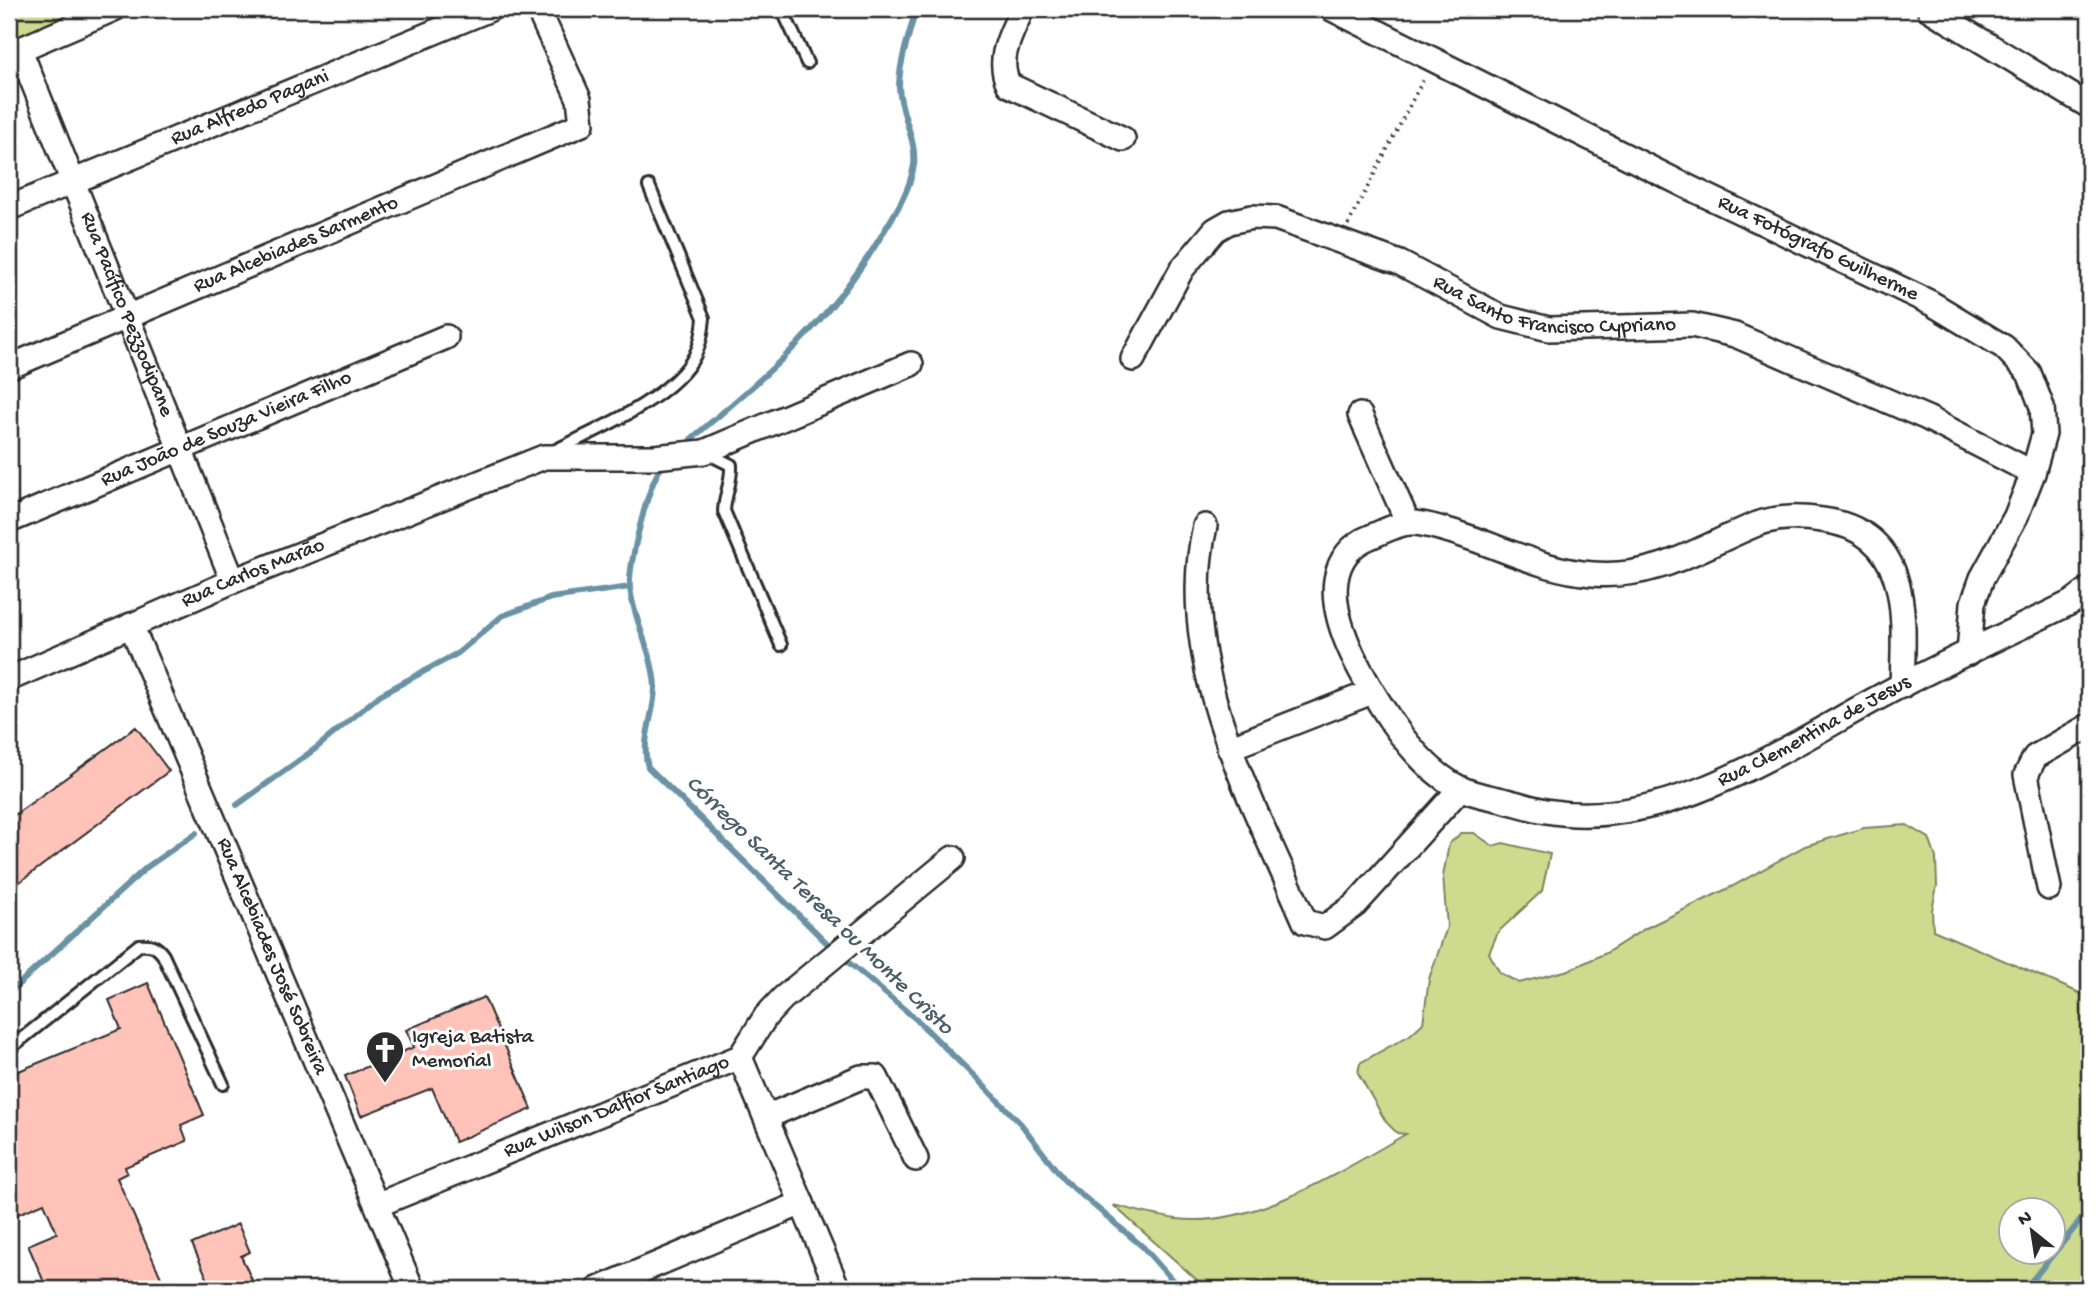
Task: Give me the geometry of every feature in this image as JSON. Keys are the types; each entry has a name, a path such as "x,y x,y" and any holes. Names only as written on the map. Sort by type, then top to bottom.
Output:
{"street":[{"name":"Rua Alfredo Pagani","path":"9,208 490,9"},
{"name":"Rua Alcebiades Sarmento","path":"9,366 582,124 579,99 538,9"},
{"path":"1022,9 1003,60 1003,74 1009,85 1123,139"},
{"name":"Rua Fotógrafo Guilherme","path":"1332,9 1931,303 2004,347 2029,373 2042,407 2045,434 2034,473 2016,516 1982,578 1973,603 1969,653"},
{"path":"1929,9 2089,106"},
{"path":"14,52 110,10"},
{"name":"Rua Pacífico Pezzodipane","path":"14,52 72,181 233,581"},
{"name":"Rua Santo Francisco Cypriano","path":"1133,359 1182,270 1215,230 1229,222 1252,217 1276,218 1341,239 1400,263 1501,317 1549,329 1692,326 1735,335 1927,418 2034,473"},
{"name":"Rua João de Souza Vieira Filho","path":"9,521 446,337"},
{"path":"544,457 654,457 704,452 911,365"},
{"path":"1360,415 1408,523"},
{"name":"Rua Carlos Marão","path":"9,679 233,581 544,457"},
{"name":"Rua Clementina de Jesus","path":"1792,516 1833,522 1863,535 1882,551 1896,576 1904,606 1902,686 1746,770 1661,803 1601,814 1548,812 1460,789 1428,765 1405,740 1372,692 1342,626 1336,599 1336,578 1346,554 1359,541 1408,523 1457,533 1553,566 1590,574 1634,575 1679,560 1761,522 1792,516"},
{"path":"1205,526 1198,556 1198,614 1204,655 1229,748 1305,922 1325,927 1355,905 1460,789"},
{"path":"1902,686 2072,602 2089,589"},
{"name":"Rua Alcebiades José Sobreira","path":"131,625 412,1289"},
{"path":"1229,748 1372,692"},
{"path":"2049,888 2026,775 2035,757 2089,726"},
{"name":"Rua Wilson Dalfior Santiago","path":"377,1206 740,1057 766,1016 827,961 953,858"},
{"path":"740,1057 838,1289"},
{"path":"766,1117 861,1077 876,1077 916,1159"},
{"path":"598,1289 802,1203"}],"lane":[{"path":"782,9 807,63"},
{"path":"544,457 635,410 682,374 695,356 702,337 704,318 649,186"},
{"path":"704,452 731,465 732,479 724,493 724,511 781,645"},
{"path":"9,1049 139,945 149,944 157,947 163,954 223,1084"}],"path":[{"path":"1341,239 1434,60"}],"green space":[{"path":"9,9 87,9 9,47"},
{"path":"1907,825 1929,838 1936,858 1937,886 1932,910 1933,930 2089,997 2089,1289 1207,1289 1113,1205 1177,1219 1206,1220 1236,1215 1296,1194 1406,1134 1397,1133 1386,1122 1358,1073 1360,1063 1410,1035 1423,1023 1429,979 1447,927 1443,876 1449,844 1461,833 1474,833 1493,846 1503,843 1550,854 1542,891 1498,932 1489,953 1500,973 1519,983 1569,970 1606,953 1646,928 1733,886 1805,846 1864,828"}],"building":[{"path":"136,727 169,771 9,890 9,819"},
{"path":"148,983 204,1115 181,1125 187,1141 125,1167 127,1173 117,1178 166,1289 47,1289 28,1245 57,1233 44,1203 9,1218 9,1075 121,1029 109,1000"},
{"path":"484,997 532,1109 455,1142 432,1088 361,1116 345,1076 414,1047 406,1030"},
{"path":"238,1224 250,1252 241,1256 256,1289 212,1289 192,1244"}],"waterway":[{"name":"Córrego Santa Teresa ou Monte Cristo","path":"691,439 772,369 820,320 863,264 902,200 912,174 914,155 900,97 899,77 916,9"},
{"name":"Córrego Santa Teresa ou Monte Cristo","path":"661,468 645,507 630,577 632,601 654,674 654,697 646,748 648,767 835,951 917,1020 1021,1124 1064,1180 1143,1247 1180,1289"},
{"path":"237,805 315,749 380,695 458,653 502,616 551,598 630,587"},
{"path":"9,993 147,867 196,833"},
{"path":"2025,1289 2089,1210"}],"place":[{"name":"Igreja Batista Memorial","path":"385,1084"}]}
